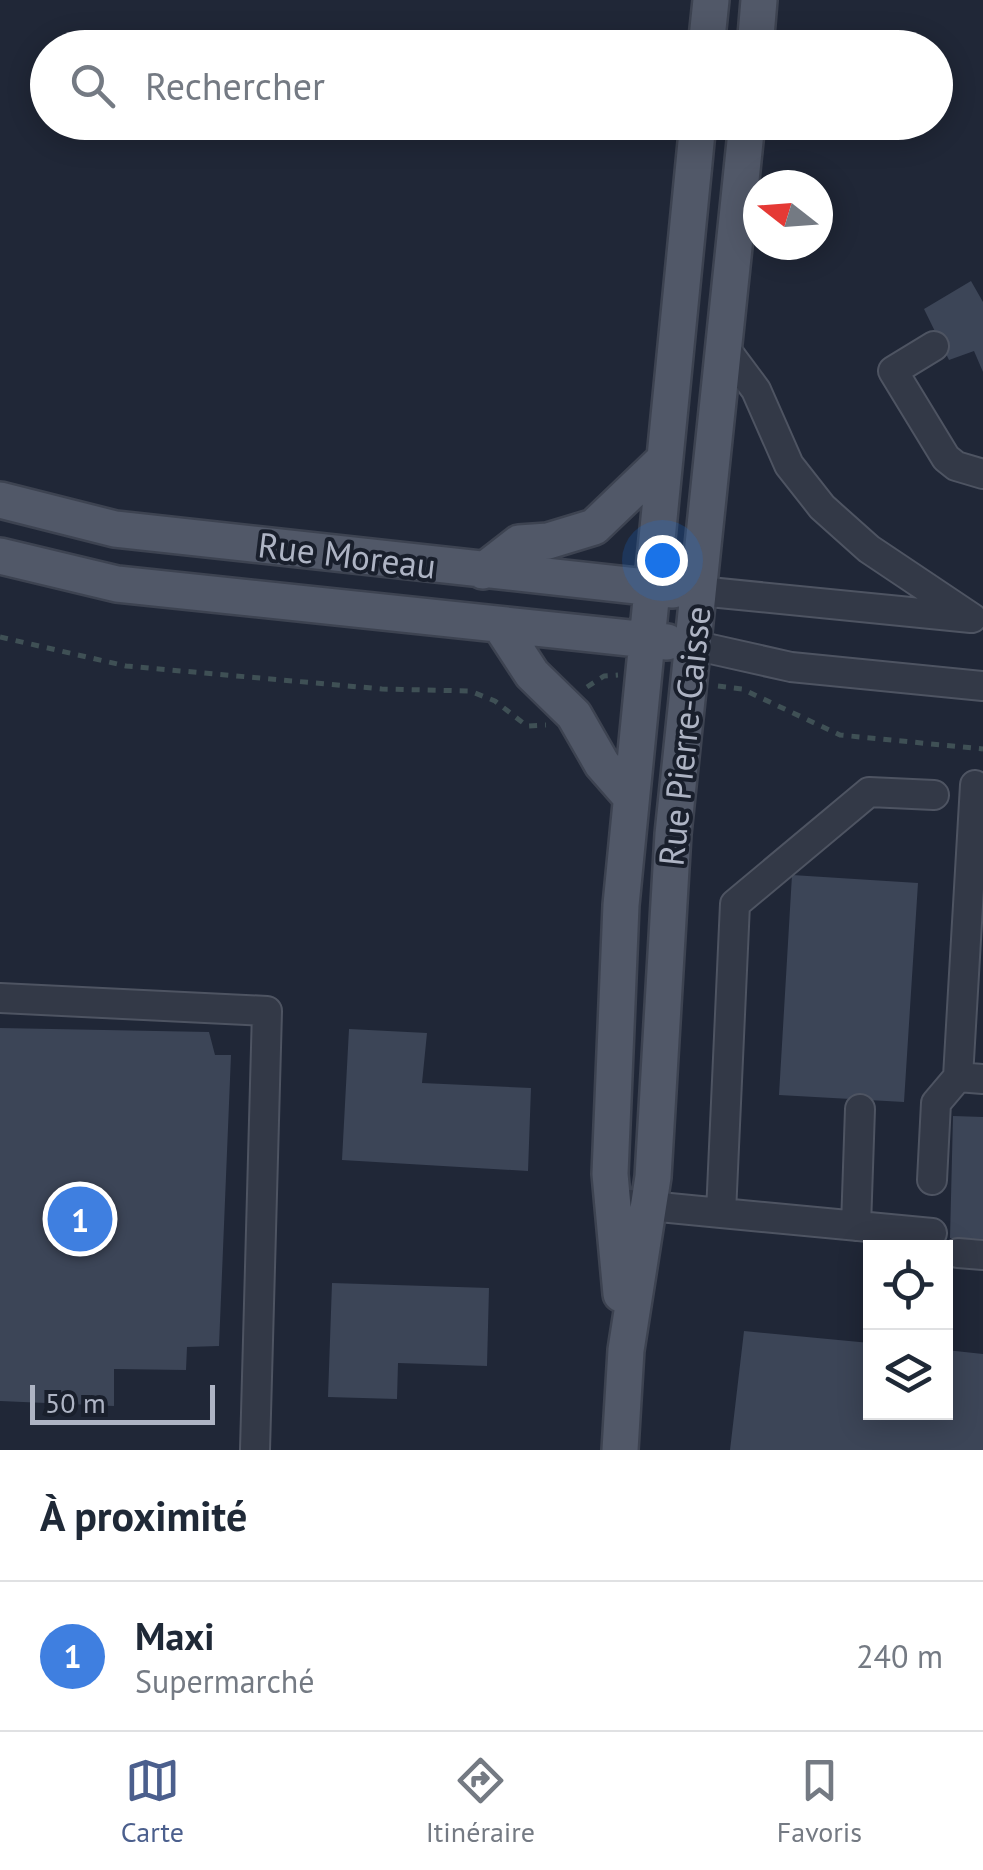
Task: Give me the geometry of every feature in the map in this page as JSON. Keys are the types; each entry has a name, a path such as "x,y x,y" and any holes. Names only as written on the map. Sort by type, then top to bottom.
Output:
{"main road":[{"path":"708,30 711,0"},
{"path":"756,30 760,0"},
{"name":"Rue Pierre-Caisse","path":"626,1350 613,1202 614,1035 630,796 696,140"},
{"name":"Rue Pierre-Caisse","path":"620,1450 626,1350 648,1206 670,879 745,140"},
{"path":"483,572 520,543 559,539 594,527 663,461"},
{"name":"Rue Moreau","path":"0,500 115,529 483,572 698,592"},
{"name":"Rue Moreau","path":"0,556 117,584 693,646"},
{"path":"500,625 532,674 574,715 602,764 630,796"}],"street":[{"path":"934,346 893,371 946,458 956,466 983,474"},
{"path":"724,347 756,390 789,464 822,507 869,550 978,618"},
{"path":"698,592 978,618"},
{"path":"693,646 792,667 983,686"},
{"path":"932,1180 936,1103 971,1078 975,784"},
{"path":"721,1213 735,904 869,792 934,795"},
{"path":"0,998 267,1010 255,1450"},
{"path":"856,1226 860,1108"},
{"path":"613,1202 932,1233"}],"path":[{"path":"0,636 126,666 370,688 470,691 495,700 527,726 542,727 552,721"},
{"path":"578,696 604,676 622,675"},
{"path":"742,689 840,734 983,749"}],"building":[{"path":"971,281 983,302 983,372 974,351 949,360 924,309"},
{"path":"792,875 918,883 904,1102 779,1095"},
{"path":"0,1028 209,1032 215,1055 231,1055 219,1346 187,1347 186,1370 114,1369 114,1406 0,1401"},
{"path":"349,1029 427,1033 422,1083 531,1088 528,1171 342,1160"},
{"path":"953,1116 983,1117 983,1239 950,1238"},
{"path":"332,1283 489,1288 487,1366 398,1363 397,1399 328,1397"},
{"path":"744,1331 863,1342 863,1420 953,1420 953,1351 983,1354 983,1450 730,1450"}],"place":[{"name":"Maxi","path":"80,1219"}]}
